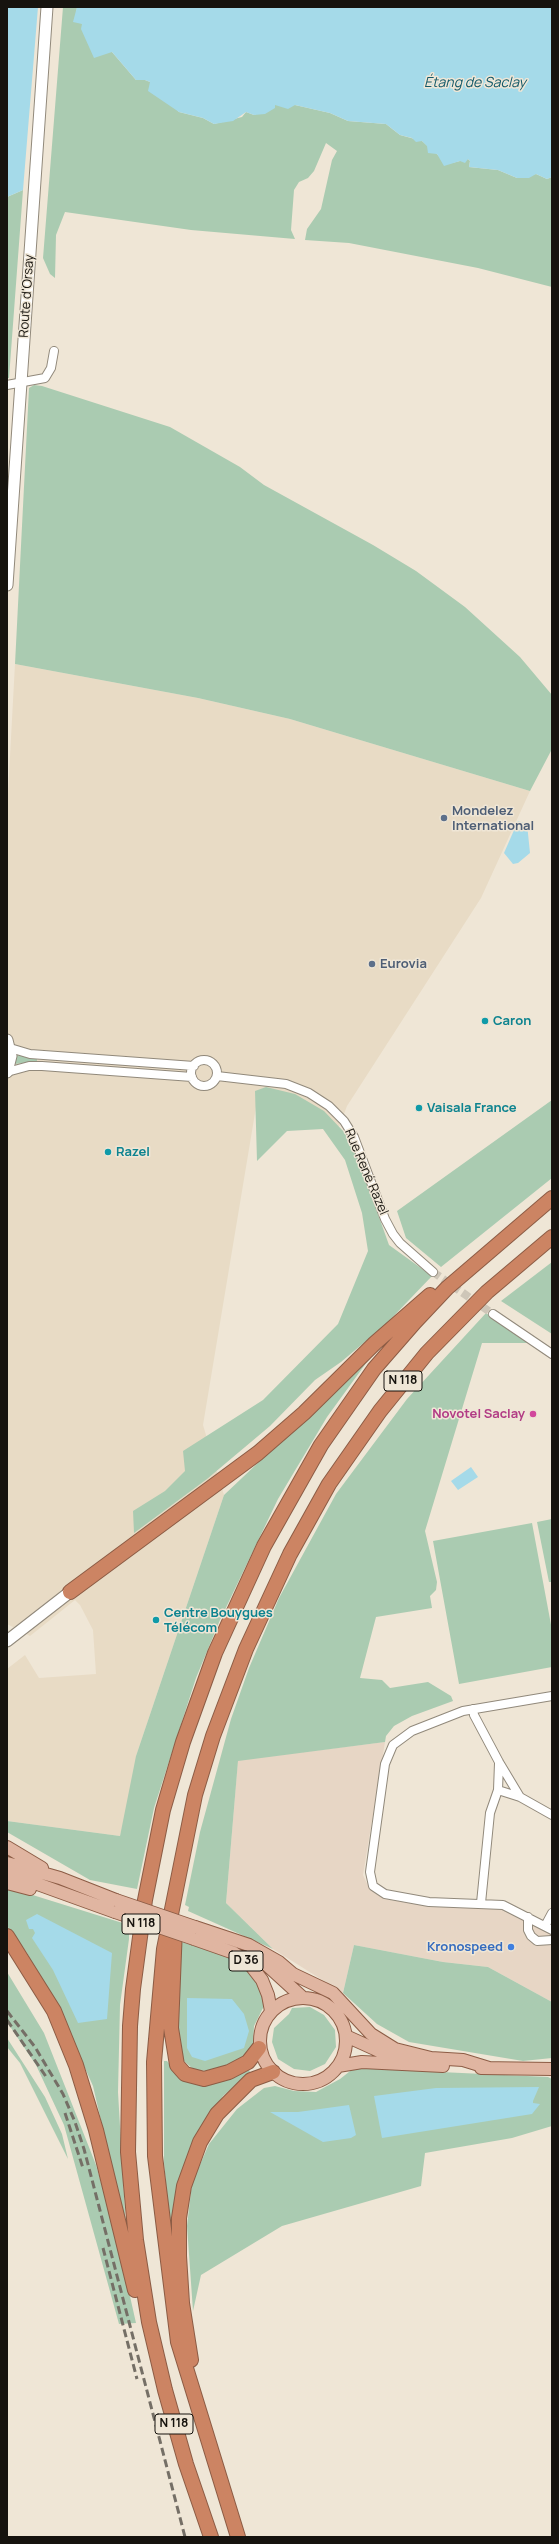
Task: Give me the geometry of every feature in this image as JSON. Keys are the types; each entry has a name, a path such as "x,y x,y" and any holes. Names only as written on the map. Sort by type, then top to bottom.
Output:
{"highway":[{"name":"N 118","path":"211,2537 186,2464 164,2390 149,2322 136,2240 128,2152 130,2026 137,1950 152,1863 183,1742 214,1653 238,1599 302,1474 374,1369 415,1322 458,1280 552,1198"},
{"name":"N 118","path":"238,2537 196,2406 178,2342 155,2156 153,2094 156,2021 164,1950 172,1902 195,1795 213,1736 246,1649 307,1521 361,1436 427,1353 487,1292 552,1237"},
{"path":"68,1593 258,1453 304,1413 375,1343 438,1287 458,1280"},
{"path":"172,1902 176,1907 172,2028 177,2065 185,2074 204,2079 229,2072 248,2062 259,2048"},
{"path":"7,1936 54,2011 82,2081 105,2163 140,2311 149,2322"},
{"path":"7,1949 59,2026"},
{"path":"196,2406 200,2396 189,2348 179,2256 180,2218 184,2186 200,2142 217,2114 251,2080 272,2072"}],"main road":[{"name":"Route d'Orsay","path":"7,585 47,7"},
{"path":"7,1072 10,1064 9,1044"},
{"path":"7,1641 68,1593"},
{"name":"D 36","path":"7,1847 60,1878 116,1906"},
{"name":"D 36","path":"7,1863 60,1878"},
{"name":"D 36","path":"7,1873 53,1890 116,1906 194,1933 234,1953 248,1962 262,1980 271,2011"},
{"name":"D 36","path":"7,1883 36,1890 53,1890"},
{"name":"D 36","path":"194,1933 221,1936 260,1958 302,1997"},
{"path":"221,1936 262,1952 279,1962 293,1974 333,1994 371,2034 394,2049 431,2058 463,2060 489,2068"},
{"path":"302,1997 323,2002 332,2008 339,2016 346,2036 344,2057 328,2077 314,2083 299,2084 285,2081 272,2072 264,2061 259,2048 261,2028 271,2011 291,1999 302,1997"},
{"path":"346,2036 390,2056 438,2066"},
{"path":"338,2066 362,2062 489,2068 552,2069"}],"street":[{"path":"7,385 45,378 52,368 54,351"},
{"path":"9,1044 30,1054 194,1066 202,1061 210,1062 216,1068 217,1076 212,1084 205,1086 196,1083 192,1077 194,1066"},
{"path":"7,1072 29,1066 42,1066 192,1077"},
{"name":"Rue René Razel","path":"217,1076 286,1084 309,1092 329,1106 344,1122 354,1137 385,1219 394,1234 400,1243 433,1272"},
{"path":"493,1314 552,1354"},
{"path":"552,1696 473,1709 412,1730 393,1745 385,1764 373,1839 370,1881 379,1891 395,1896 434,1902 503,1905 548,1928 552,1913"},
{"path":"473,1709 474,1715 499,1762 520,1796"},
{"path":"481,1903 490,1813 498,1790 499,1762"},
{"path":"498,1790 520,1796 552,1815"},
{"path":"528,1917 531,1936 537,1941 552,1940"}],"shaded area":[{"path":"15,664 198,698 290,719 530,791 481,898 347,1106 339,1127 256,1107 203,1425 224,1495 136,1756 136,1770 120,1836 7,1821 7,1669 25,1655 39,1678 96,1674 93,1630 80,1605 75,1600 30,1636 7,1624 7,812"},
{"path":"385,1742 363,1875 370,1890 384,1899 429,1906 492,1907 509,1911 552,1935 552,2002 488,1967 443,1962 354,1945 343,1993 273,1949 226,1903 238,1760"}],"green space":[{"path":"63,7 77,7 76,16 82,24 112,52 136,80 145,80 150,82 179,112 203,118 214,124 242,117 246,112 254,115 275,105 295,105 330,113 348,121 386,124 400,135 422,141 448,164 468,159 470,161 469,167 498,170 517,178 536,174 547,179 552,177 552,287 478,268 349,243 305,240 307,229 321,209 332,160 337,151 326,143 314,171 308,178 299,182 294,190 291,230 295,239 191,230 65,212 56,235 55,278 50,274 43,258"},
{"path":"23,190 9,378 7,378 7,197"},
{"path":"34,385 42,386 170,427 240,467 264,485 373,545 416,571 465,607 520,657 552,695 552,749 530,791 290,719 198,698 15,664 29,388"},
{"path":"16,1055 37,1059 37,1061 15,1064"},
{"path":"266,1087 295,1094 324,1111 344,1132 359,1161 389,1245 432,1276 386,1324 341,1362 315,1380 270,1426 207,1479 134,1533 133,1511 165,1491 185,1471 183,1451 263,1400 338,1324 368,1251 362,1213 345,1160 323,1129 287,1131 257,1161 255,1091"},
{"path":"552,1100 552,1178 441,1267 406,1238 397,1211"},
{"path":"552,1262 552,1334 501,1301"},
{"path":"486,1313 533,1343 482,1343 425,1531 437,1582 436,1590 430,1596 432,1608 376,1617 360,1678 382,1680 390,1688 428,1682 451,1696 453,1701 412,1716 394,1726 386,1736 385,1742 238,1761 226,1903 273,1949 188,1911 189,1907 185,1905 200,1832 231,1719 249,1668 279,1598 336,1494 407,1399"},
{"path":"372,1355 327,1417 278,1499 220,1620 196,1678 154,1808 137,1889 90,1880 7,1832 7,1821 120,1836 136,1756 224,1495"},
{"path":"552,1519 552,1582 549,1582 537,1522"},
{"path":"532,1523 552,1630 552,1667 459,1684 433,1541"},
{"path":"7,1887 129,1925 129,1939 120,2005 118,2092 126,2229 93,2086 66,2026 27,1953 7,1926"},
{"path":"178,1941 229,1956 245,1966 260,1987 264,2006 254,2026 253,2045 248,2053 237,2061 210,2071 194,2070 184,2061 179,2045"},
{"path":"354,1945 443,1962 488,1967 552,2002 552,2058 523,2061 409,2042 377,2024 343,1993"},
{"path":"7,1972 44,2033 96,2165 116,2234 136,2323 119,2324 64,2125 36,2065 7,2022"},
{"path":"310,2007 324,2015 335,2030 336,2047 325,2064 310,2071 294,2069 278,2059 272,2042 274,2028 289,2014 292,2008"},
{"path":"7,2038 45,2097 62,2134 68,2159 20,2063 7,2047"},
{"path":"164,2061 167,2061 180,2077 248,2068 250,2072 223,2096 203,2127 176,2251 169,2216 164,2163"},
{"path":"354,2068 548,2077 552,2079 552,2126 512,2138 425,2153 421,2186 282,2226 201,2275 193,2311 187,2226 192,2183 209,2144 237,2109 264,2088 275,2086 294,2091 316,2092 340,2079"}],"water":[{"path":"7,7 38,7 23,190 7,197"},
{"name":"Étang de Saclay","path":"77,7 552,7 552,177 547,179 536,174 529,178 517,178 498,170 469,167 470,161 468,159 465,163 460,161 444,166 437,154 428,153 427,146 422,141 416,142 412,138 400,135 386,124 348,121 330,113 295,105 288,109 275,105 275,108 265,114 254,115 246,112 233,121 214,124 203,118 179,112 148,91 150,82 145,80 136,80 112,52 94,58 81,29 82,24 73,22"},
{"path":"518,821 527,824 530,853 518,863 513,864 504,853"},
{"path":"471,1467 478,1477 458,1490 451,1481"},
{"path":"37,1914 112,1953 107,2019 78,2023 53,1970 32,1938 35,1933 33,1929 29,1929 26,1920"},
{"path":"187,1998 232,1999 244,2014 249,2031 244,2048 205,2061 192,2057 187,2048"},
{"path":"539,2087 533,2103 540,2104 532,2114 382,2138 374,2096 436,2088"},
{"path":"349,2105 356,2135 351,2138 323,2142 270,2112 298,2112"}],"tunnel":[{"path":"433,1272 493,1314"}],"railway":[{"path":"7,2011 35,2047 63,2094 75,2122 84,2149 185,2537"},
{"path":"7,2020 47,2078"},
{"path":"65,2113 83,2168"},
{"path":"103,2248 137,2379"}],"place":[{"name":"Mondelez International","path":"444,818"},
{"name":"Eurovia","path":"372,964"},
{"name":"Caron","path":"485,1021"},
{"name":"Vaisala France","path":"419,1108"},
{"name":"Razel","path":"108,1152"},
{"name":"Novotel Saclay","path":"533,1414"},
{"name":"Centre Bouygues Télécom","path":"156,1620"},
{"name":"Kronospeed","path":"511,1947"}]}
